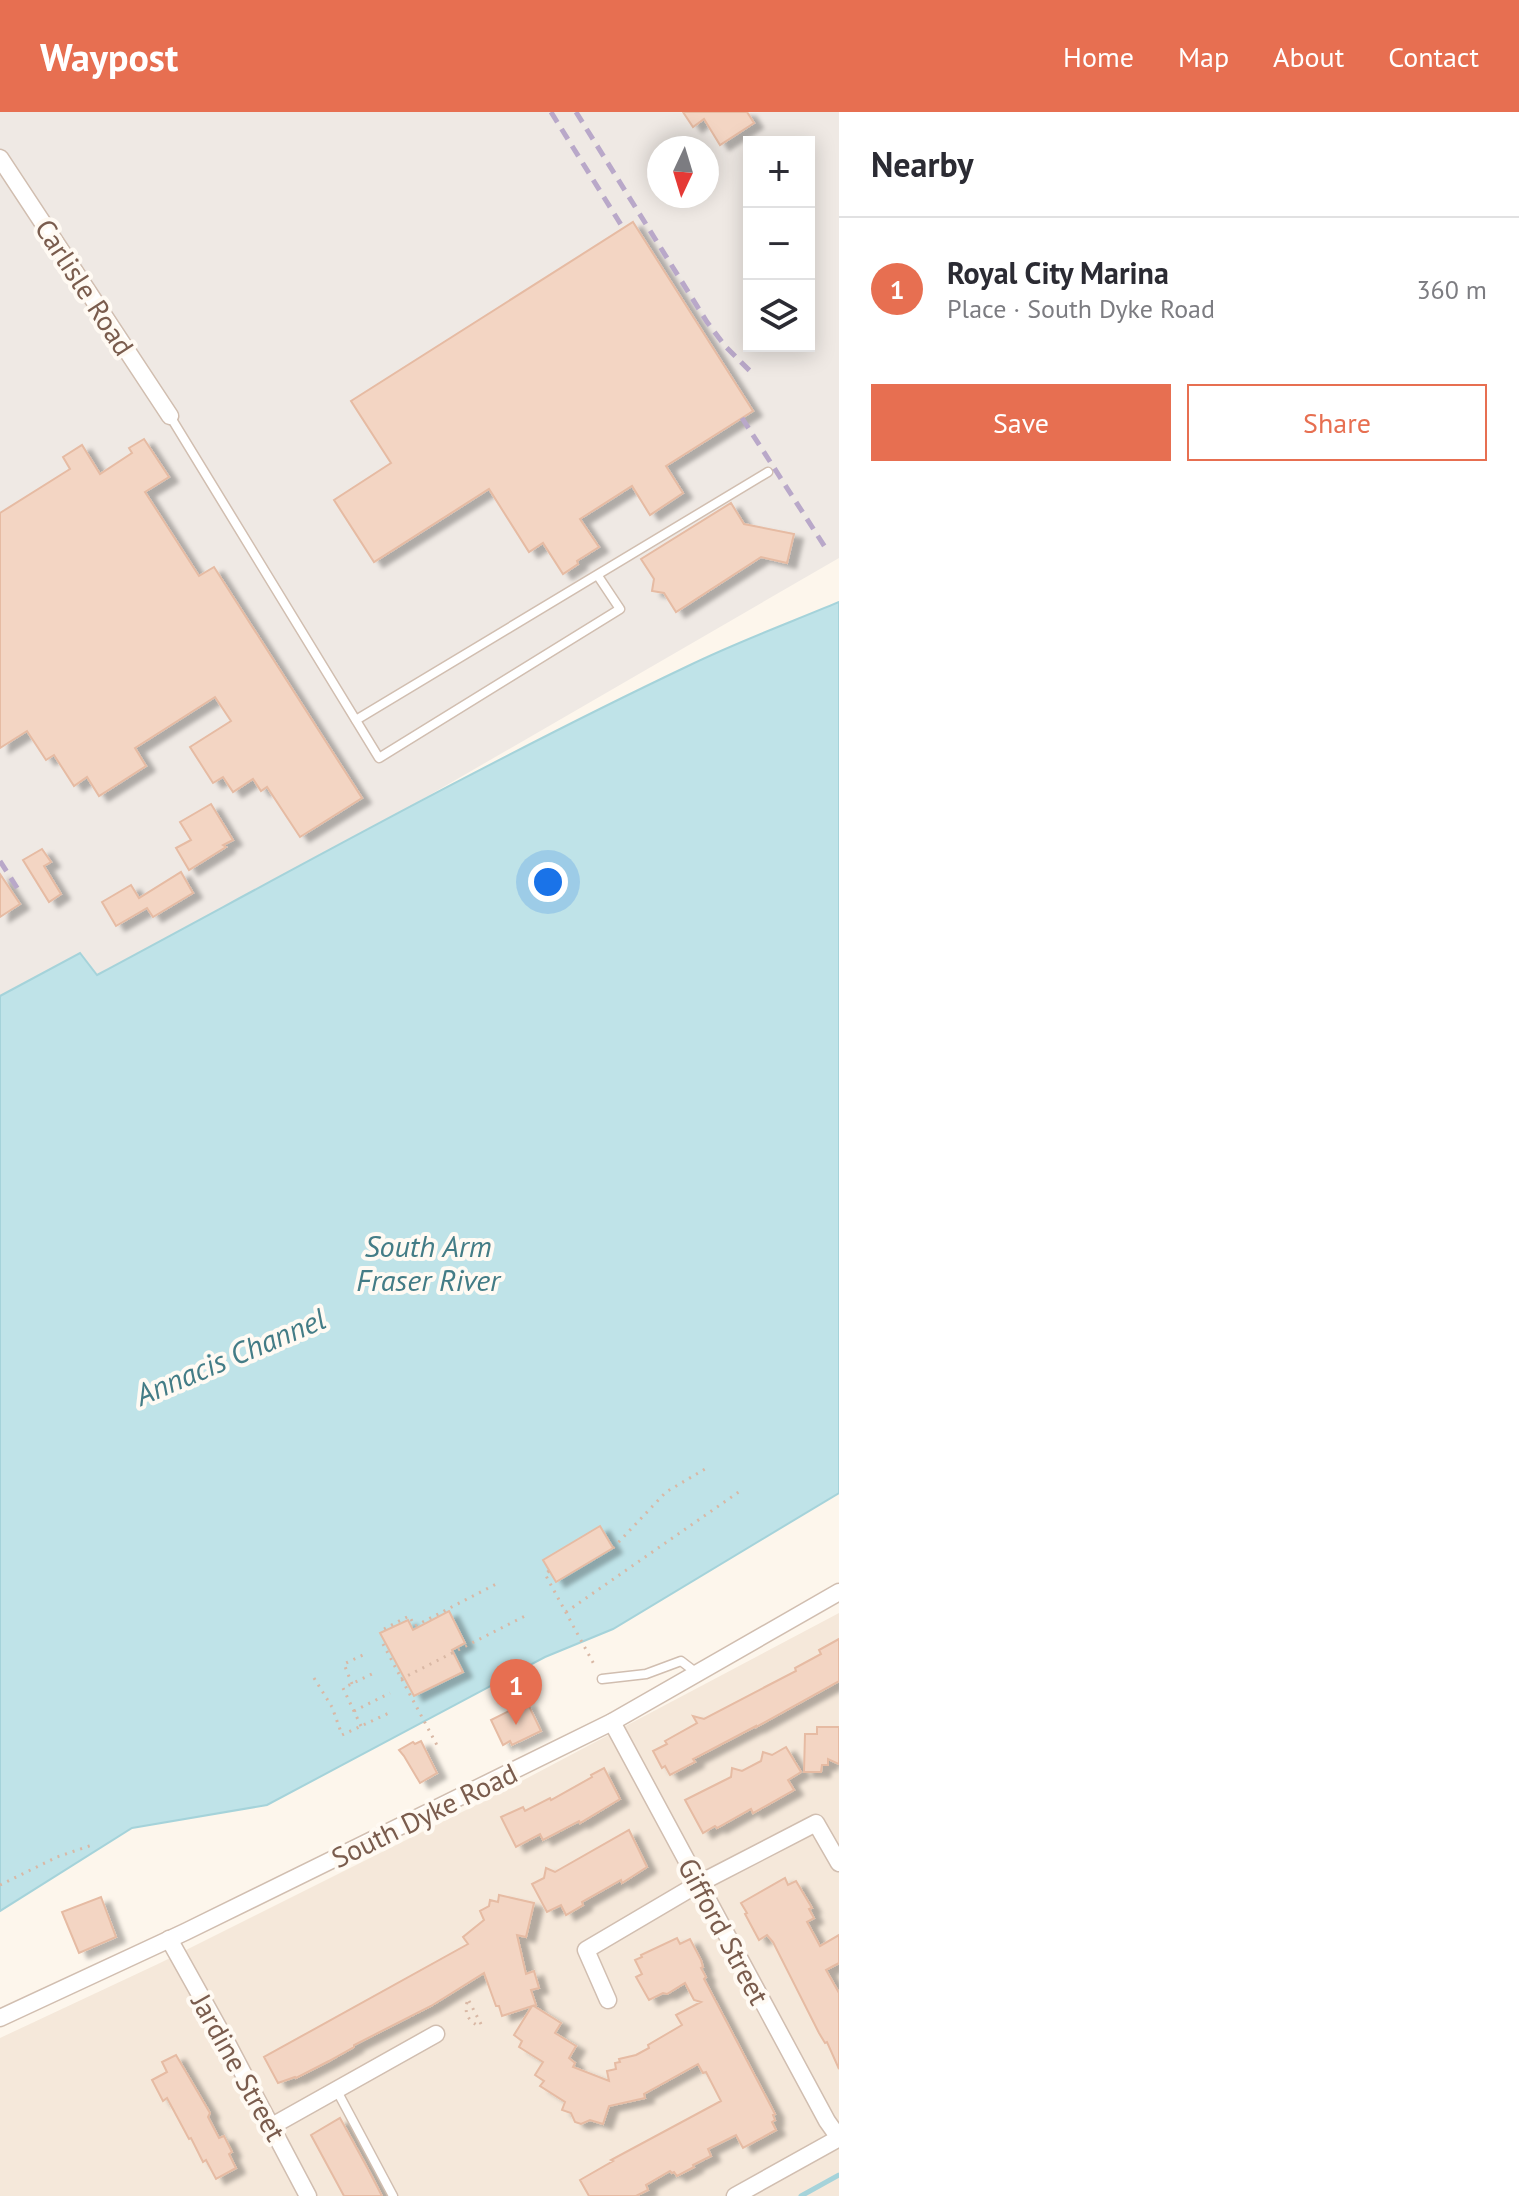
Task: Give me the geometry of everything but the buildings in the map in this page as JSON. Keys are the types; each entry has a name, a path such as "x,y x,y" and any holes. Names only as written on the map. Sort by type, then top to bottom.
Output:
{"street":[{"name":"Carlisle Road","path":"0,158 170,416"},
{"name":"South Dyke Road","path":"0,2018 169,1939 612,1722 839,1592"},
{"name":"Gifford Street","path":"612,1722 839,2138"},
{"path":"608,2000 586,1950 698,1884 816,1823 839,1863"},
{"name":"Jardine Street","path":"169,1939 308,2196"},
{"path":"272,2126 436,2034"},
{"path":"735,2196 839,2138"}],"lane":[{"path":"170,416 379,758 620,609 598,576"},
{"path":"356,720 768,472"},
{"path":"602,1679 646,1674 681,1661 698,1674"},
{"path":"336,2089 393,2196"}],"path":[{"path":"613,1548 666,1492 705,1469"},
{"path":"566,1612 743,1489"},
{"path":"549,1571 545,1574 602,1679"},
{"path":"384,1629 409,1616 415,1626 500,1582"},
{"path":"401,1679 525,1616"},
{"path":"383,1644 439,1749"},
{"path":"352,1684 344,1664 365,1654"},
{"path":"361,1726 343,1688 376,1672"},
{"path":"314,1678 332,1707 342,1735 391,1712"},
{"path":"354,1711 390,1693"},
{"path":"0,1885 57,1857 92,1845"},
{"path":"468,2001 475,2013 481,2027 468,2017 468,2001"},
{"path":"468,2017 475,2013"}],"shaded area":[{"path":"0,112 839,112 839,558 402,811 97,975 80,953 0,996"},
{"path":"839,1613 839,2196 0,2196 0,2038 160,1963 482,1802"}],"water":[{"name":"South Arm Fraser River","path":"839,602 839,1493 613,1629 545,1657 267,1805 132,1828 0,1911 0,996 80,953 97,975 613,702 707,657"}],"waterway":[{"path":"801,2196 839,2175"}],"railway":[{"path":"551,112 623,228"},
{"path":"576,112 707,322 725,346 755,376"},
{"path":"742,418 825,547"},
{"path":"0,861 21,894"}],"place":[{"name":"Royal City Marina","path":"516,1725"}],"water label":[{"name":"Annacis Channel","path":"230,1356"}]}
